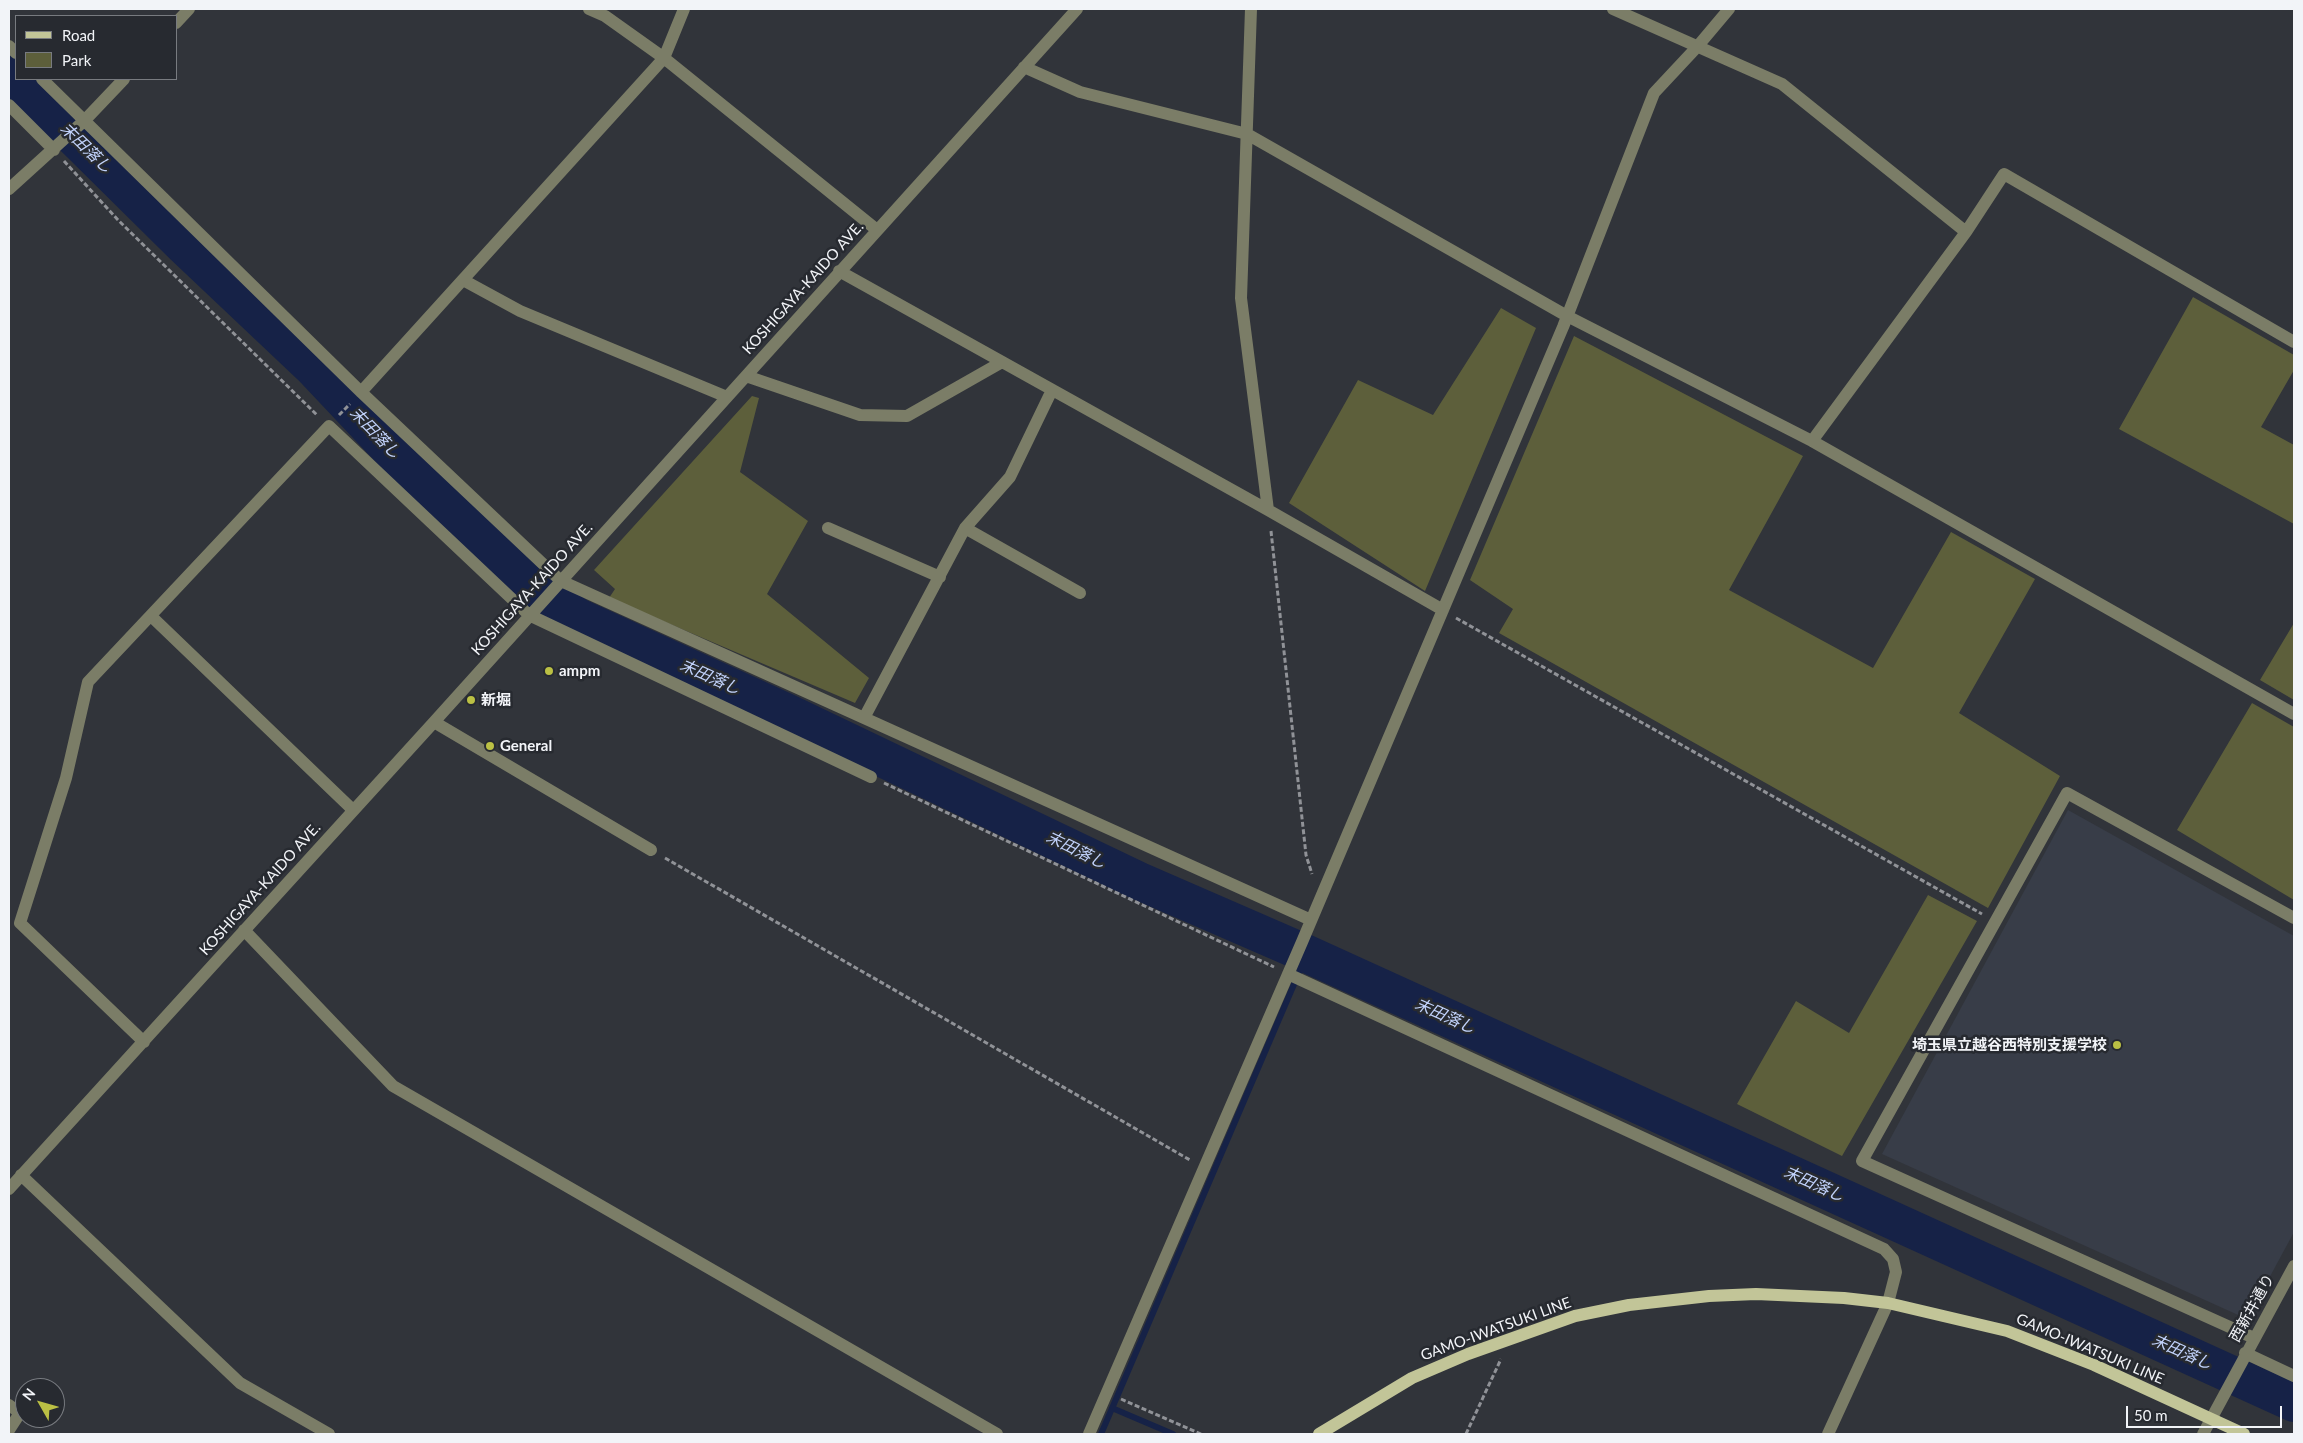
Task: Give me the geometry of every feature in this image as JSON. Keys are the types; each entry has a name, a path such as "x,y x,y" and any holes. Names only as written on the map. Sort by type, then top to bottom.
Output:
{"main road":[{"name":"GAMO-IWATSUKI LINE","path":"1319,1434 1412,1378 1510,1338 1575,1316 1629,1306 1709,1296 1798,1295 1888,1303 1954,1317 2006,1331 2094,1365 2244,1434"}],"street":[{"path":"178,21 189,9"},
{"path":"589,9 605,16 664,58 877,230"},
{"path":"361,392 664,58 684,9"},
{"name":"KOSHIGAYA-KAIDO AVE.","path":"9,1189 434,722 1077,9"},
{"path":"1251,9 1242,298 1268,510"},
{"path":"1613,9 1782,84 1966,232"},
{"path":"1089,1434 1288,974 1567,316 1654,93 1698,47 1729,9"},
{"path":"1024,67 1080,92 1247,134 1567,316 1812,441 2294,714"},
{"path":"43,80 361,392 561,581 1311,920"},
{"path":"9,189 54,150 123,80"},
{"path":"9,105 54,150"},
{"path":"1812,441 1966,232 2004,174 2294,342"},
{"path":"839,271 1268,510 1442,610"},
{"path":"463,280 520,311 726,397"},
{"path":"746,376 860,415 907,416 1002,362"},
{"path":"864,718 965,528 1010,477 1052,390"},
{"path":"144,1042 14,924 66,778 88,682 329,426 529,615 871,777"},
{"path":"828,528 940,577"},
{"path":"965,528 1080,593"},
{"path":"151,616 352,810"},
{"path":"434,722 651,850"},
{"path":"2254,1338 1862,1161 2067,793 2294,918"},
{"path":"244,930 393,1086 997,1434"},
{"path":"1288,974 1884,1249 1893,1259 1896,1272 1888,1303 1828,1434"},
{"path":"21,1175 240,1383 329,1434"},
{"name":"西新井通り","path":"2203,1434 2294,1266"},
{"path":"2246,1354 2294,1376"},
{"path":"9,1405 20,1413 9,1430"}],"path":[{"path":"54,150 118,220 329,426 361,392"},
{"path":"1268,510 1306,855 1319,901"},
{"path":"1442,610 1995,921"},
{"path":"871,777 1288,974"},
{"path":"651,850 1204,1168"},
{"path":"1466,1434 1510,1338"},
{"path":"1106,1393 1201,1434"}],"shaded area":[{"name":"埼玉県立越谷西特別支援学校","path":"2068,810 2294,936 2294,1232 2247,1319 1882,1154"}],"green space":[{"path":"2193,297 2294,355 2294,370 2261,427 2294,445 2294,524 2119,429"},
{"path":"1501,308 1536,328 1425,591 1289,503 1358,380 1433,415"},
{"path":"1574,336 1803,456 1729,590 1873,668 1951,532 2035,579 1959,713 2060,776 1988,908 1499,633 1513,609 1470,580"},
{"path":"752,396 759,398 740,472 808,521 767,594 869,678 855,703 609,598 615,589 594,570"},
{"path":"2294,623 2294,700 2260,680"},
{"path":"2252,703 2294,727 2294,900 2177,830"},
{"path":"1928,895 1977,921 1842,1156 1737,1104 1796,1001 1849,1033"}],"waterway":[{"name":"末田落し","path":"9,73 15,79"},
{"name":"末田落し","path":"16,80 184,246 313,368 397,457 529,585 578,617 788,713 1139,881 1307,954 2294,1403"},
{"path":"1101,1434 1307,954"},
{"path":"1112,1408 1173,1434"}],"place":[{"name":"ampm","path":"549,671"},
{"name":"新堀","path":"471,700"},
{"name":"General","path":"490,746"},
{"name":"埼玉県立越谷西特別支援学校","path":"2117,1045"}]}
